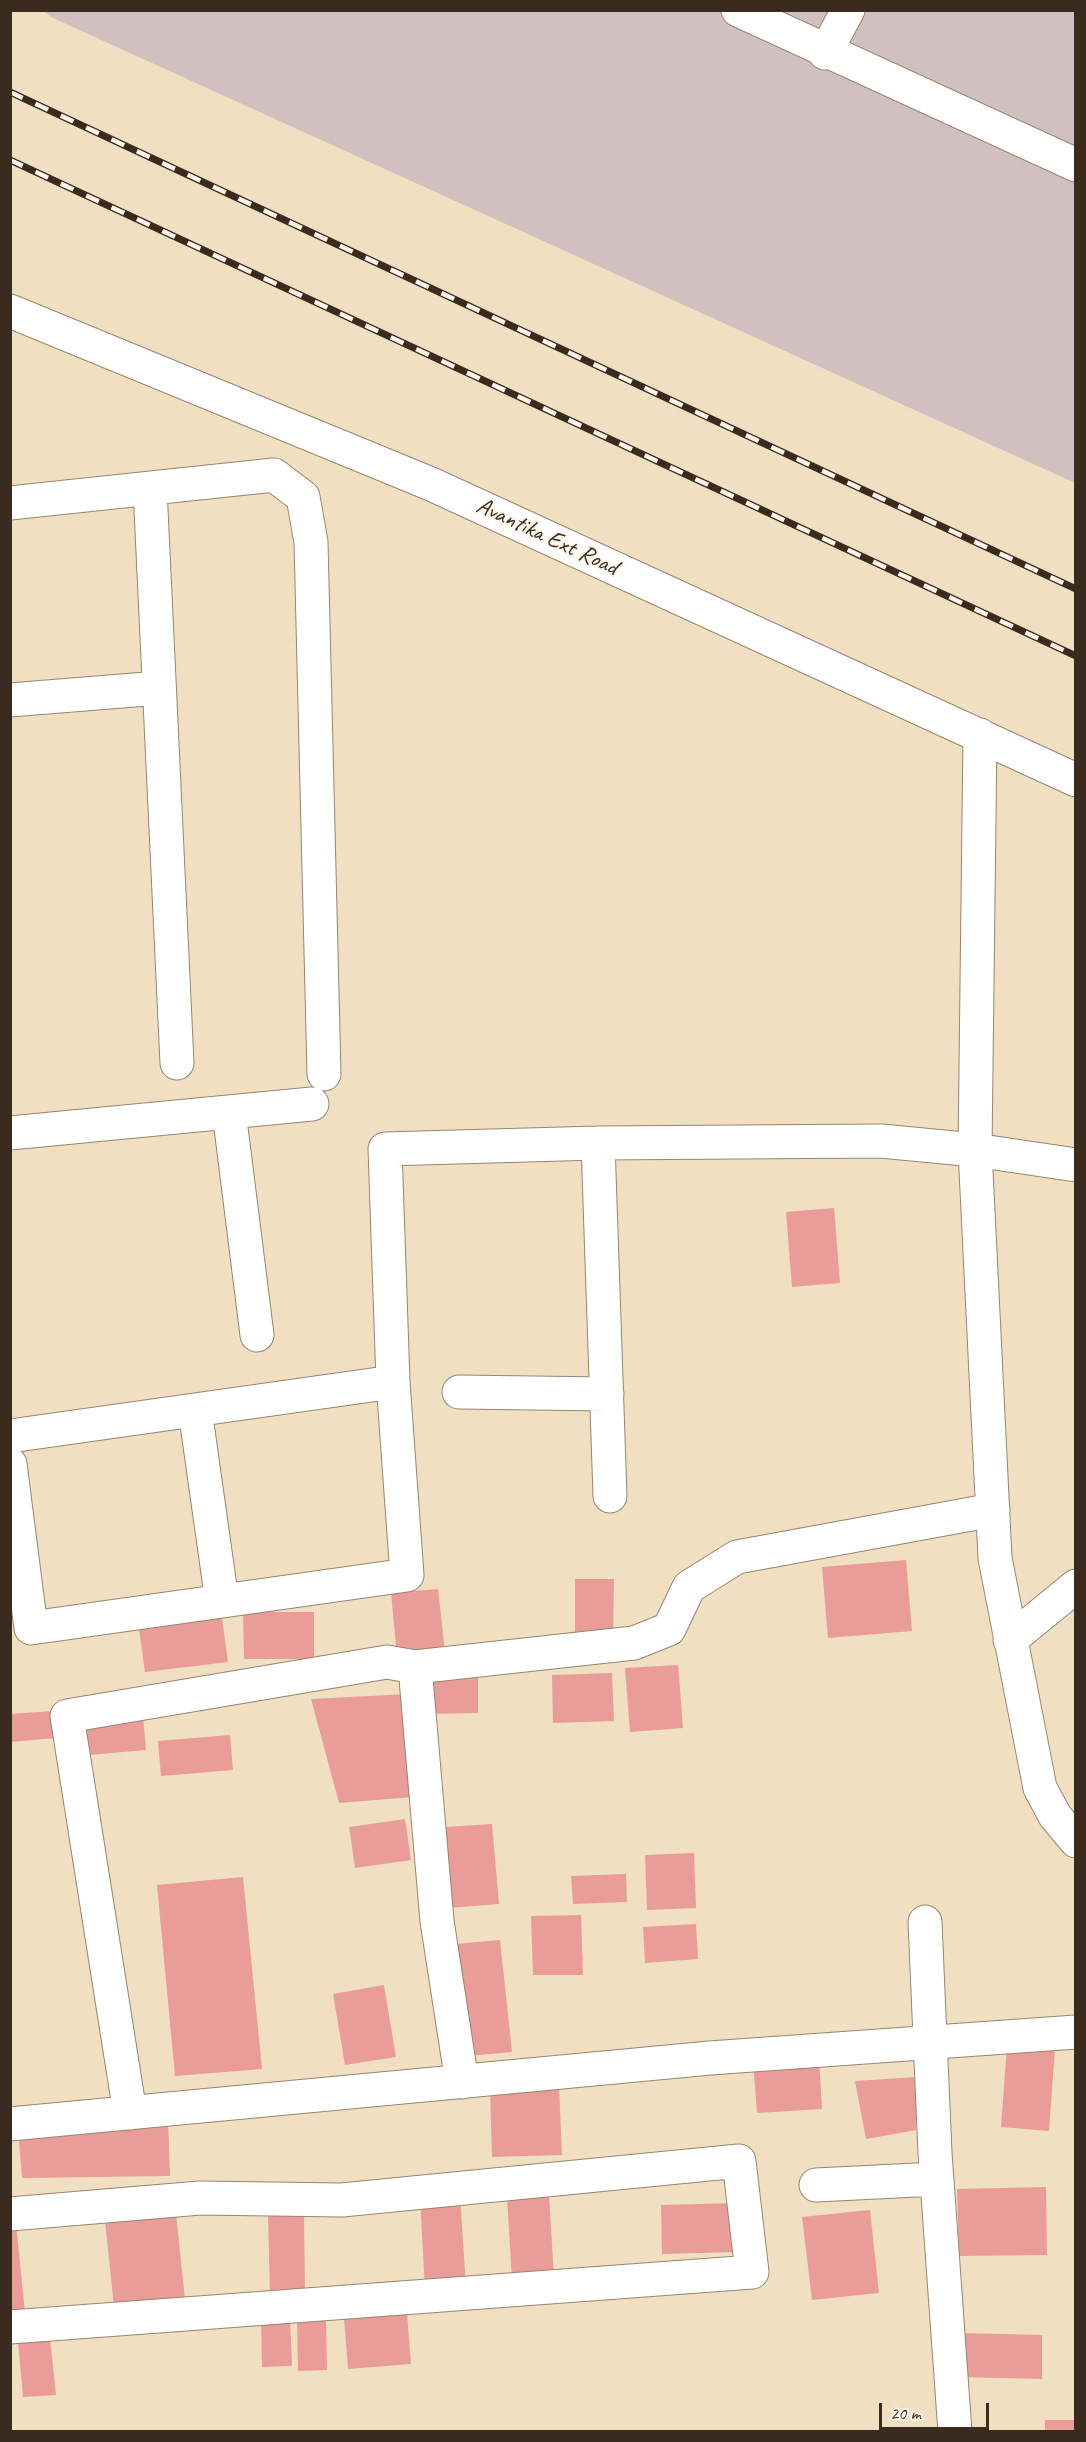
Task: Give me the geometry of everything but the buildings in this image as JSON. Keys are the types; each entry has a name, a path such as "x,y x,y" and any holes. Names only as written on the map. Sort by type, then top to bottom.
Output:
{"street":[{"path":"738,10 825,53 1076,165"},
{"path":"825,53 848,10"},
{"name":"Avantika Ext Road","path":"10,311 431,484 1076,780"},
{"path":"10,502 274,475 303,497 311,542 324,1074"},
{"path":"150,488 177,1063"},
{"path":"10,700 159,688"},
{"path":"980,735 975,1150 995,1558 1040,1788 1055,1816 1076,1841"},
{"path":"10,1133 312,1104"},
{"path":"229,1112 257,1335"},
{"path":"10,1464 31,1628 407,1575 393,1382 385,1149 598,1143 881,1141 975,1150 1076,1165"},
{"path":"598,1143 610,1496"},
{"path":"10,1436 393,1382"},
{"path":"459,1392 607,1394"},
{"path":"195,1410 222,1601"},
{"path":"130,2113 67,1716 387,1662 415,1667 634,1643 669,1629 689,1587 737,1557 993,1510"},
{"path":"1010,1640 1076,1586"},
{"path":"415,1667 437,1921 462,2082"},
{"path":"925,1922 929,2043 955,2432"},
{"path":"10,2124 710,2058 1076,2032"},
{"path":"10,2214 200,2198 342,2200 739,2161 752,2272 10,2327"},
{"path":"816,2185 937,2179"}],"shaded area":[{"path":"43,11 1075,11 1075,483 53,18"}],"railway":[{"path":"10,92 1076,589"},
{"path":"10,160 1076,656"}]}
